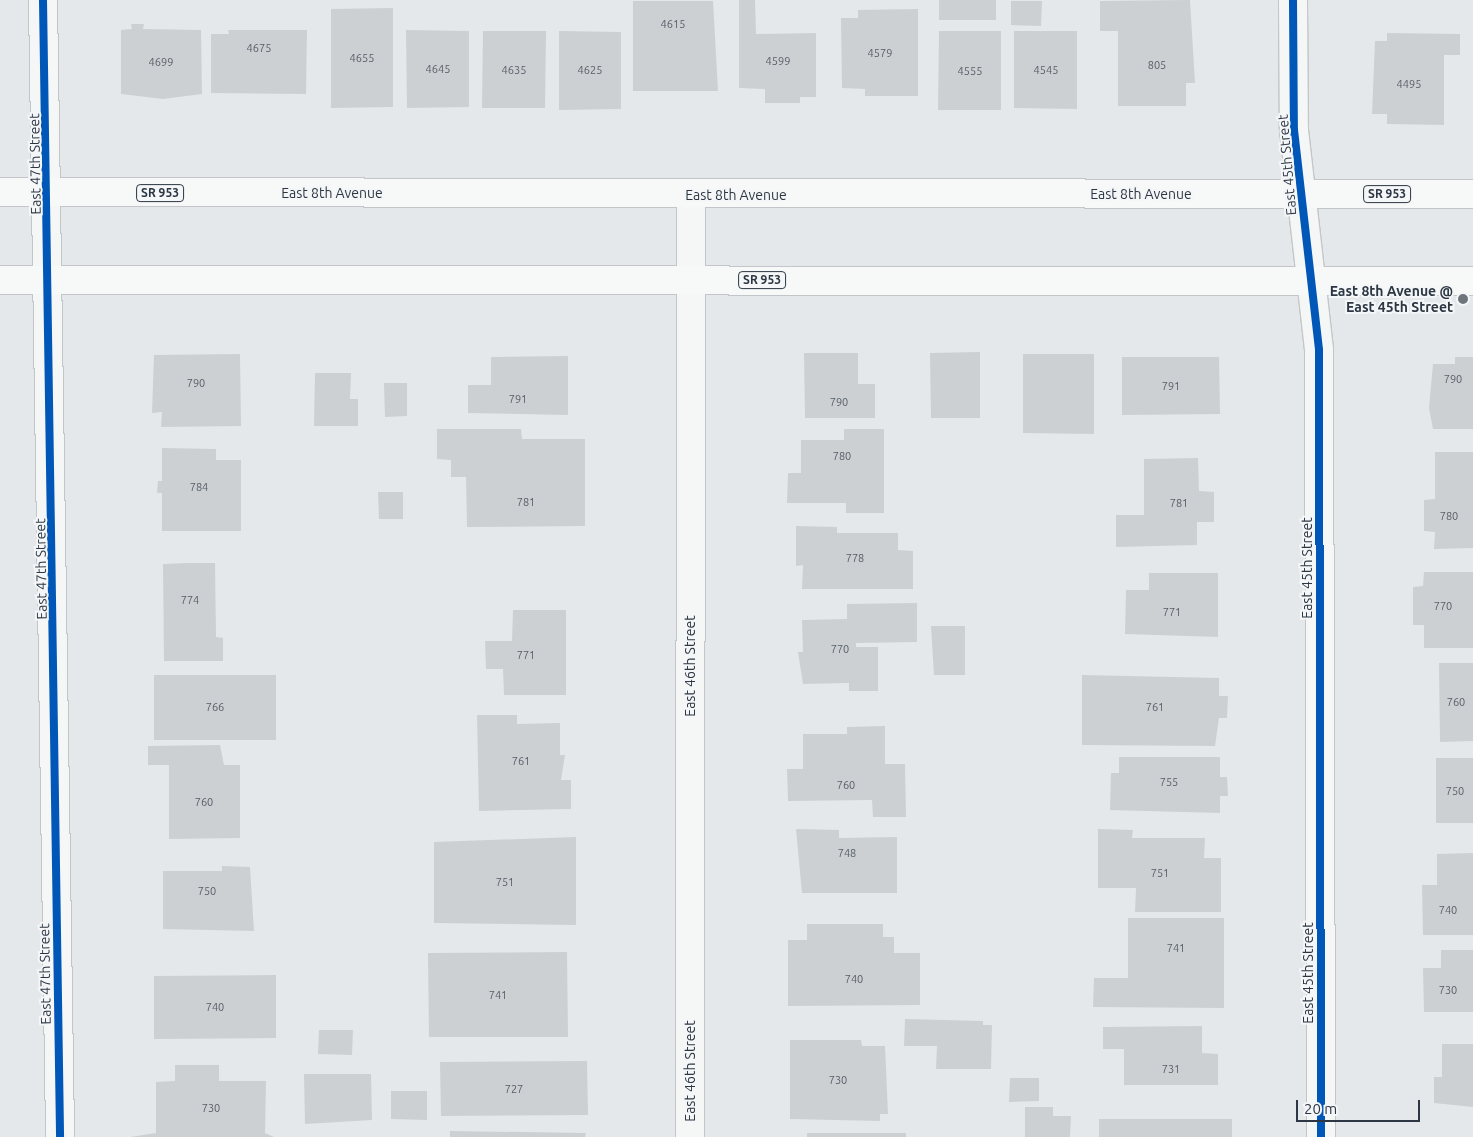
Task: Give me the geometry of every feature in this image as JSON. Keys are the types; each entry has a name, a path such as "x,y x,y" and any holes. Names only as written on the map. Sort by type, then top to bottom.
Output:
{"main road":[{"name":"East 8th Avenue","path":"0,192 691,195 1473,194"},
{"name":"SR 953","path":"0,280 1473,281"}],"street":[{"name":"East 47th Street","path":"43,0 50,280 60,1137"},
{"name":"East 45th Street","path":"1294,0 1294,130 1319,350 1321,1137"},
{"name":"East 46th Street","path":"690,1137 689,279 691,195"}],"building":[{"path":"739,0 755,0 756,34 816,33 816,97 800,97 800,103 765,103 765,89 739,88"},
{"path":"939,0 996,0 996,20 939,20"},
{"path":"1190,0 1195,83 1186,83 1186,106 1118,106 1118,31 1100,31 1100,1"},
{"path":"633,1 713,1 718,91 633,91"},
{"path":"1011,1 1042,1 1041,26 1011,25"},
{"path":"393,8 393,107 331,108 331,9"},
{"path":"918,9 918,96 865,96 865,89 842,88 841,18 858,18 858,10"},
{"path":"131,24 144,24 143,29 201,30 202,94 163,99 121,94 121,30 132,29"},
{"path":"228,30 307,30 306,94 211,93 211,34 229,34"},
{"path":"406,30 469,31 469,107 407,108"},
{"path":"483,31 546,31 545,108 482,108"},
{"path":"559,31 621,32 621,109 559,110"},
{"path":"939,31 1001,31 1001,110 938,110"},
{"path":"1014,31 1077,31 1077,109 1014,108"},
{"path":"1387,33 1460,34 1460,55 1444,55 1444,125 1387,124 1387,114 1372,114 1375,41 1387,41"},
{"path":"980,352 980,418 931,418 930,353"},
{"path":"804,353 858,353 858,384 875,384 875,418 805,418"},
{"path":"240,354 241,426 161,427 162,412 152,413 154,355"},
{"path":"1023,354 1094,354 1094,434 1023,433"},
{"path":"568,356 568,415 468,413 468,385 491,385 491,357"},
{"path":"1122,357 1219,357 1220,414 1122,415"},
{"path":"1455,357 1473,357 1473,429 1433,429 1429,408 1433,364 1455,364"},
{"path":"315,373 351,373 350,399 358,399 358,426 314,426"},
{"path":"384,383 407,383 407,416 385,417"},
{"path":"437,429 521,429 522,439 585,439 585,526 467,527 466,477 451,477 451,460 437,459"},
{"path":"844,429 884,429 884,513 846,513 846,503 787,503 788,473 801,473 801,440 844,440"},
{"path":"162,448 216,449 216,460 241,460 241,531 162,531 162,493 157,493 158,481 162,481"},
{"path":"1435,452 1473,452 1473,548 1434,549 1435,532 1424,531 1424,500 1435,499"},
{"path":"1198,458 1199,491 1214,492 1214,522 1197,522 1197,545 1116,547 1116,515 1144,515 1144,459"},
{"path":"378,492 403,492 403,519 379,519"},
{"path":"796,526 837,527 837,533 898,533 898,550 913,551 913,589 802,589 803,565 796,566"},
{"path":"215,563 216,637 223,638 223,661 164,661 163,564"},
{"path":"1424,572 1473,572 1473,648 1424,648 1424,625 1413,625 1413,587 1423,586"},
{"path":"1149,573 1218,573 1218,637 1125,634 1126,590 1149,590"},
{"path":"917,603 917,642 856,643 856,647 878,647 878,691 849,691 849,683 803,684 798,652 803,652 802,620 847,619 847,604"},
{"path":"513,610 566,610 566,695 504,695 503,669 486,669 485,641 512,641"},
{"path":"931,626 965,626 965,675 934,675"},
{"path":"1439,663 1473,663 1473,741 1440,742"},
{"path":"154,675 276,675 276,740 154,740"},
{"path":"1082,675 1219,678 1219,696 1228,696 1227,718 1219,718 1215,746 1082,745"},
{"path":"477,715 517,715 517,724 560,723 560,755 565,755 561,780 571,780 571,809 479,811"},
{"path":"885,726 885,764 905,764 906,817 873,817 872,800 788,801 787,769 803,769 803,734 847,734 847,727"},
{"path":"220,745 224,765 240,765 240,838 169,839 169,765 148,765 148,746"},
{"path":"1119,757 1220,757 1220,777 1227,777 1228,796 1220,796 1220,813 1110,810 1111,773 1119,773"},
{"path":"1436,758 1473,758 1473,823 1436,823"},
{"path":"796,829 839,830 839,838 897,837 897,893 802,893"},
{"path":"1098,829 1133,830 1132,838 1205,838 1204,858 1221,858 1221,912 1135,912 1136,888 1098,888"},
{"path":"576,837 576,925 434,923 434,842"},
{"path":"1473,853 1473,935 1423,935 1422,885 1437,885 1437,854"},
{"path":"222,866 250,867 254,931 163,929 163,871 222,871"},
{"path":"1128,918 1224,918 1224,1008 1093,1007 1094,978 1128,978"},
{"path":"807,924 883,924 883,937 894,937 894,953 920,953 920,1005 788,1006 788,940 807,940"},
{"path":"1441,950 1473,950 1473,1012 1424,1012 1423,968 1441,968"},
{"path":"567,952 568,1037 429,1037 428,953"},
{"path":"276,975 276,1038 154,1039 154,976"},
{"path":"905,1019 983,1021 983,1025 992,1025 991,1069 936,1069 937,1046 904,1046"},
{"path":"1202,1026 1202,1053 1218,1054 1218,1085 1124,1085 1124,1049 1103,1049 1103,1027"},
{"path":"319,1030 353,1030 352,1055 318,1054"},
{"path":"790,1040 861,1040 862,1046 885,1046 888,1114 880,1114 880,1121 790,1119"},
{"path":"1442,1044 1473,1044 1473,1107 1434,1103 1434,1077 1442,1077"},
{"path":"587,1061 588,1115 441,1116 440,1062"},
{"path":"175,1065 219,1065 219,1081 266,1081 265,1133 274,1137 130,1137 156,1133 156,1082 175,1081"},
{"path":"304,1074 371,1074 372,1120 305,1124"},
{"path":"1010,1078 1039,1078 1039,1101 1009,1102"},
{"path":"391,1091 427,1091 427,1120 391,1119"},
{"path":"1025,1107 1053,1107 1053,1116 1071,1116 1070,1137 1025,1137"},
{"path":"1099,1119 1232,1119 1232,1137 1099,1137"},
{"path":"450,1131 586,1133 585,1137 450,1137"},
{"path":"807,1133 906,1133 906,1137 807,1137"}],"cycle path":[{"path":"43,0 60,1137"},
{"path":"1293,0 1294,130 1319,350 1321,1137"}],"place":[{"name":"East 8th Avenue @ East 45th Street","path":"1463,299"}]}
